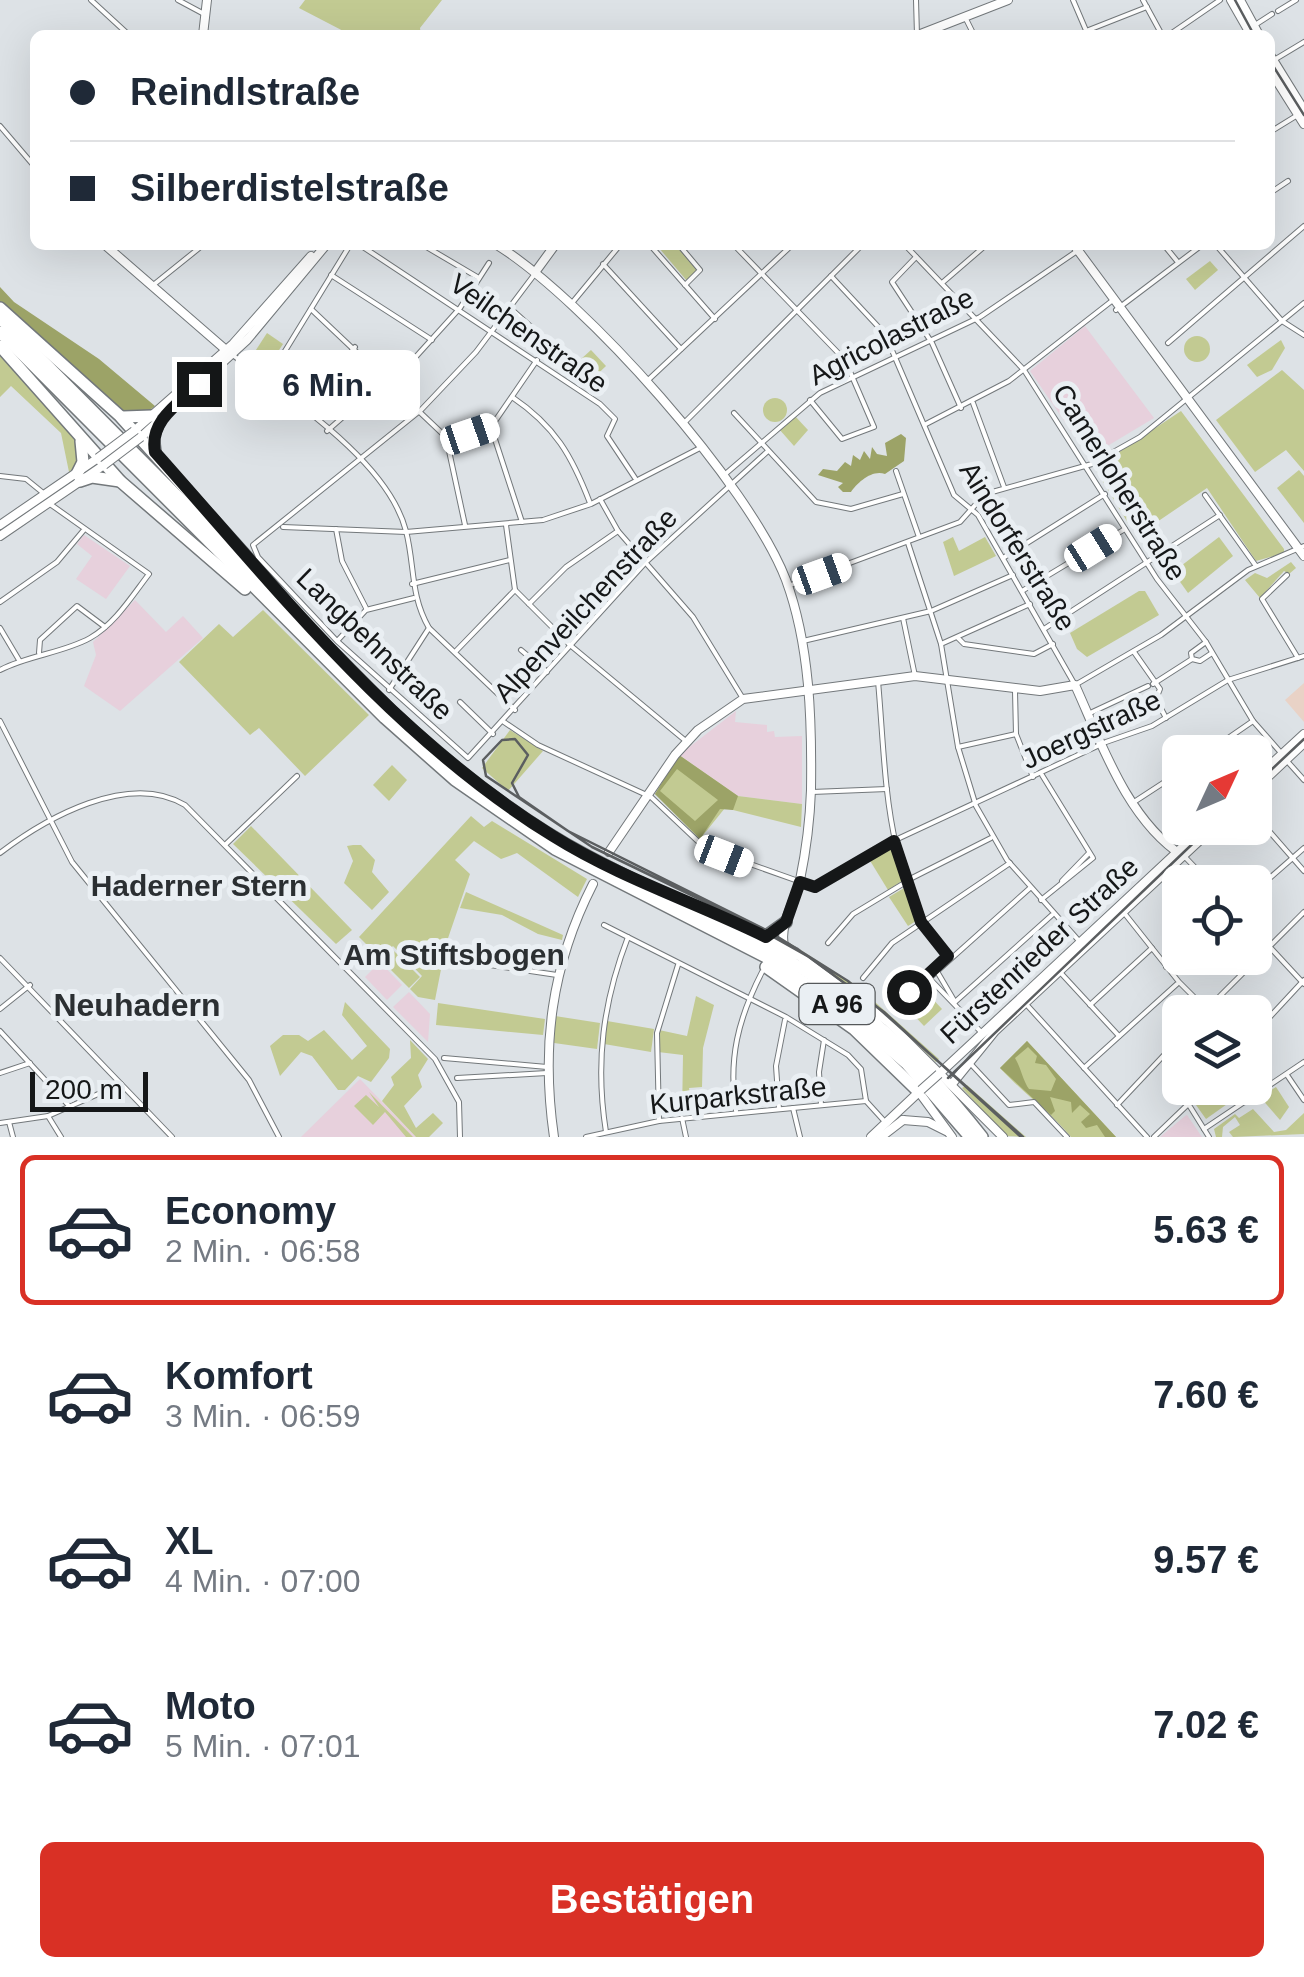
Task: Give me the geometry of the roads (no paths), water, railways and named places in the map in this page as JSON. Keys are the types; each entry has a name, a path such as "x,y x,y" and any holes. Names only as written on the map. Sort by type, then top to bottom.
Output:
{"highway":[{"path":"0,308 155,452 290,610"},
{"name":"A 96","path":"0,318 290,610 459,771 553,836 764,946 855,1006 928,1072 982,1137"},
{"name":"A 96","path":"0,332 408,739 491,808 592,870 740,944 816,989 870,1031 921,1079 970,1137"},
{"path":"0,346 120,481 299,633"},
{"path":"120,416 156,419 155,452"},
{"path":"81,441 83,462 79,478 120,481"},
{"path":"655,890 766,937 795,954"},
{"path":"766,937 786,922"},
{"path":"740,944 854,1029 920,1091"}],"street":[{"path":"91,0 124,30"},
{"path":"178,0 206,15"},
{"path":"204,30 207,0"},
{"path":"916,0 917,30"},
{"path":"931,30 1008,0"},
{"path":"1073,0 1086,30"},
{"path":"1144,0 1159,30"},
{"path":"1176,30 1220,0"},
{"path":"1231,0 1247,30"},
{"path":"1240,0 1256,30"},
{"path":"1254,25 1296,0"},
{"path":"1094,30 1147,7"},
{"path":"966,17 972,30"},
{"path":"910,26 913,30"},
{"path":"1275,59 1304,42"},
{"path":"1275,62 1302,112 1304,124"},
{"path":"1275,129 1302,112"},
{"path":"0,126 30,161"},
{"path":"1275,190 1288,181"},
{"path":"1154,353 1304,226"},
{"path":"110,250 150,288 358,457 388,493 406,532 414,598 430,628 515,710"},
{"path":"150,288 197,250"},
{"path":"0,525 79,478 156,419 229,352 319,250"},
{"path":"266,382 347,250"},
{"name":"Veilchenstraße","path":"368,250 538,360 614,419 607,436 635,478"},
{"path":"431,250 479,278"},
{"path":"504,250 572,302 682,425 771,546 788,586 801,641 811,792 800,882 783,942 869,1006 1003,1137"},
{"path":"282,526 358,457 422,410 494,330 551,250"},
{"path":"572,302 616,250"},
{"path":"655,250 715,319"},
{"path":"683,250 700,270 686,285"},
{"path":"739,250 800,309 855,376 874,426 842,440 810,400"},
{"path":"645,383 787,250"},
{"path":"682,425 857,250"},
{"name":"Camerloherstraße","path":"910,250 1024,370 1148,565 1206,642 1253,721 1304,780"},
{"path":"942,283 980,250"},
{"name":"Agricolastraße","path":"723,476 810,400 976,319 1073,250"},
{"path":"609,852 645,794 687,742 742,699 914,676 1052,692 1075,685 1134,652 1256,566 1302,551 1115,305 1081,250"},
{"path":"1168,250 1179,262"},
{"path":"926,424 973,403 1195,250"},
{"path":"1220,250 1282,321 1304,336"},
{"path":"916,256 892,282 932,343 961,408"},
{"path":"393,382 460,308 489,263"},
{"path":"603,264 681,349"},
{"path":"331,275 432,340"},
{"name":"Aindorferstraße","path":"831,276 884,334 898,358 954,495 970,508 1013,575 1134,802 1191,865"},
{"path":"788,586 960,522 985,494 1086,465 1140,436 1304,303"},
{"path":"1115,305 1186,400"},
{"path":"510,308 539,334"},
{"path":"311,309 393,382 449,442 464,525"},
{"path":"303,412 355,347"},
{"path":"449,442 490,427 538,360"},
{"path":"327,431 368,394 374,400"},
{"path":"512,397 542,418 562,440 591,504"},
{"path":"973,403 1004,487"},
{"path":"734,413 806,496 827,507 852,510 903,494"},
{"path":"490,427 522,524"},
{"path":"282,526 406,532 522,524 591,504 635,478 700,448"},
{"path":"728,486 768,451"},
{"path":"896,471 920,538"},
{"path":"0,476 26,479 83,530 150,574 105,627 88,640 39,653 0,670"},
{"name":"Alpenveilchenstraße","path":"474,754 646,562 728,486"},
{"path":"1003,558 1105,494"},
{"path":"1205,495 1256,566"},
{"path":"0,536 47,499"},
{"path":"600,499 618,532 693,617 742,699"},
{"path":"1044,628 1220,516"},
{"path":"506,525 516,590 570,644 687,742"},
{"name":"Langbehnstraße","path":"282,526 256,541 253,550 337,642 468,758 474,754"},
{"path":"1022,591 1126,528"},
{"path":"0,602 57,562 83,530"},
{"path":"336,530 342,561 366,610"},
{"path":"529,604 566,567 618,532"},
{"path":"908,543 941,644 958,746 976,806 1010,864 1080,942"},
{"path":"411,584 510,560"},
{"path":"801,641 931,610 1013,575"},
{"path":"1287,575 1262,599 1301,657"},
{"path":"454,652 516,590"},
{"path":"337,642 366,610 414,598"},
{"path":"941,644 1030,604"},
{"path":"39,653 40,640 77,606 105,627"},
{"path":"903,618 914,676"},
{"path":"0,628 19,660"},
{"path":"389,690 430,628"},
{"path":"958,638 964,644 1034,654 1053,644"},
{"path":"1192,659 1191,653 1206,642"},
{"path":"522,650 546,672"},
{"path":"1134,652 1161,692 1156,699 1166,718"},
{"path":"1088,714 1152,684 1192,659 1200,661 1212,653"},
{"name":"Joergstraße","path":"800,882 815,887 894,841 1166,718 1228,680 1301,657"},
{"path":"878,680 894,841 921,922 948,956"},
{"path":"1016,689 1016,734 1033,778"},
{"path":"460,702 493,734"},
{"path":"0,721 49,823 99,898 249,1080 279,1137"},
{"path":"1233,735 1253,721"},
{"path":"504,722 531,742 645,794 705,848 800,882"},
{"path":"958,746 1016,734"},
{"path":"1272,770 1304,734"},
{"path":"1272,766 1304,743"},
{"path":"1040,900 1093,858 1042,774"},
{"path":"226,844 297,776"},
{"path":"1134,802 1162,784"},
{"path":"811,792 887,788"},
{"path":"0,852 49,823 116,796 158,793 196,813 435,1060 458,1102 460,1137"},
{"path":"1272,834 1304,871"},
{"path":"828,942 853,914 992,837"},
{"name":"Fürstenrieder Straße","path":"871,1137 1123,912 1188,845"},
{"name":"Fürstenrieder Straße","path":"952,1084 1022,1000 1080,942 1192,845"},
{"path":"1272,875 1304,848"},
{"path":"862,978 892,944 1010,864"},
{"path":"554,1137 547,1070 558,975 592,884"},
{"path":"896,1008 948,956 1030,888"},
{"path":"1123,912 1162,962"},
{"path":"1272,942 1304,912"},
{"path":"955,1002 1053,914"},
{"path":"604,925 824,1040 859,1064 866,1102"},
{"path":"606,1132 600,1076 602,1028 628,938"},
{"path":"1090,1005 1152,948"},
{"path":"1272,950 1304,982 1272,1015"},
{"path":"0,958 172,1137"},
{"path":"483,964 558,975"},
{"path":"659,1121 656,1033 679,964"},
{"path":"935,968 955,1002"},
{"path":"1059,971 1119,1036"},
{"path":"736,1112 733,1051 749,998 762,972"},
{"path":"927,975 982,1034"},
{"path":"1172,975 1190,995"},
{"path":"1222,995 1241,975"},
{"path":"1084,1068 1178,982"},
{"path":"0,1009 30,985"},
{"path":"1022,1000 1150,1137 1189,1106 1209,1137"},
{"path":"779,1109 776,1066 786,1018"},
{"path":"0,1031 71,1108"},
{"path":"822,1105 819,1072 824,1040"},
{"path":"1118,1105 1162,1057"},
{"path":"444,1058 547,1070"},
{"path":"476,1062 476,1077"},
{"path":"969,1062 1008,1105 1030,1102 1067,1137"},
{"path":"1272,1083 1304,1062"},
{"path":"0,1073 30,1063"},
{"path":"457,1078 547,1070"},
{"path":"1286,1074 1304,1100"},
{"path":"0,1123 48,1116 120,1084"},
{"path":"920,1091 951,1135"},
{"name":"Kurparkstraße","path":"586,1137 682,1118 866,1102 886,1122"},
{"path":"903,1120 905,1105"},
{"path":"1204,1129 1240,1105"},
{"path":"793,1108 800,1137"},
{"path":"48,1116 60,1137"},
{"path":"682,1118 686,1137"},
{"path":"881,1137 903,1120 928,1122 951,1135"},
{"path":"9,1122 14,1137"}],"tram line":[{"path":"1235,0 1251,30"},
{"path":"1275,69 1304,115"},
{"path":"1021,1137 884,1012 809,957 745,921 592,847 486,776 483,760 502,740 515,739 528,755 512,783 519,797 568,831 770,932 848,981 1023,1137"},
{"path":"1272,769 1304,739"},
{"path":"948,1078 1191,845"}],"district":[{"name":"Haderner Stern","path":"199,886"},
{"name":"Am Stiftsbogen","path":"454,955"},
{"name":"Neuhadern","path":"137,1005"}]}
